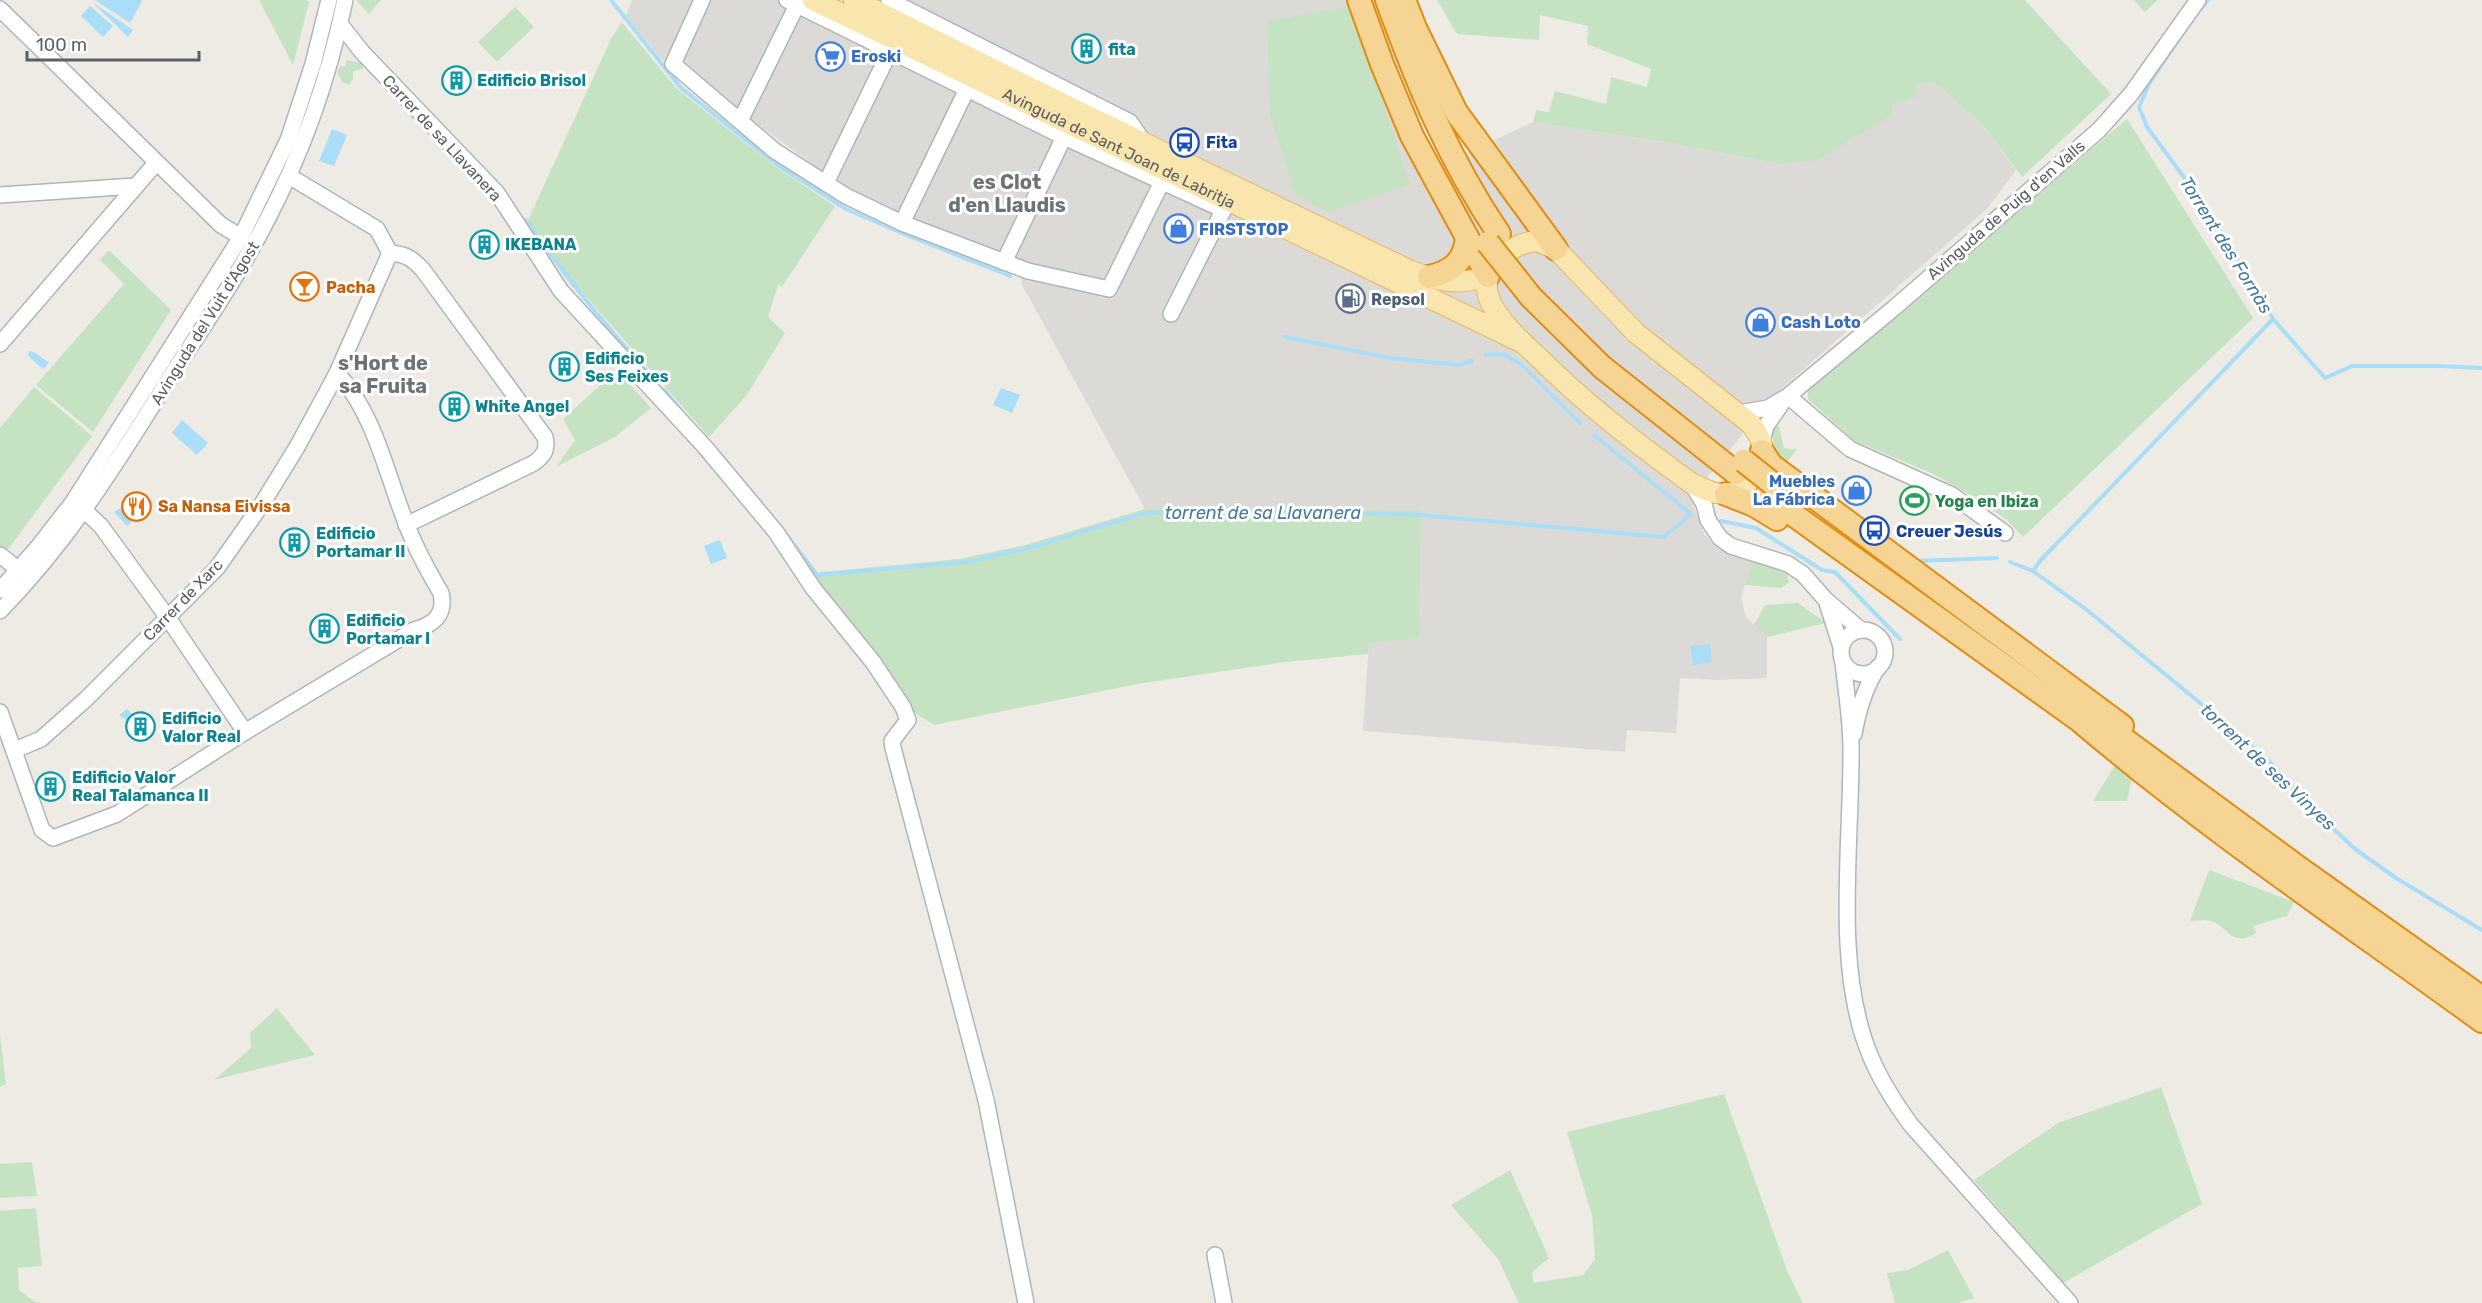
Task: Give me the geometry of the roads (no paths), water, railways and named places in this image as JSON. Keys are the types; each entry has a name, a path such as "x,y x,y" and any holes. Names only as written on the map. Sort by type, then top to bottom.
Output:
{"highway":[{"path":"1359,0 1386,75 1412,136 1485,238 1536,292 1573,321 1612,357 1751,457 1771,465 2127,729 2174,774"},
{"path":"1373,0 1423,129 1447,176 1485,238"},
{"path":"1387,0 1435,123 1458,170 1485,238 1488,276"},
{"path":"1404,0 1415,28 1456,112 1556,249"},
{"path":"1429,277 1453,268 1466,251 1485,238"},
{"path":"1751,457 1769,490 2079,720 2121,756 2286,882 2482,1021"},
{"path":"1769,490 2174,774 2299,868 2482,998"},
{"path":"1724,494 1764,510 1983,666 2082,733 2121,756"}],"main road":[{"name":"Avinguda de Sant Joan de Labritja","path":"854,0 1145,144 1411,271 1459,283 1488,276"},
{"name":"Avinguda de Sant Joan de Labritja","path":"799,2 1226,206 1523,343"},
{"path":"1527,242 1545,243 1556,249 1636,333 1751,424 1751,457 1758,467 1748,483 1738,490 1724,494 1709,491 1691,483 1599,414 1523,343 1491,303 1487,290 1488,276 1494,265 1505,254 1527,242"}],"street":[{"name":"Avinguda del Vuit d'Agost","path":"0,590 19,570 73,502 241,237 288,140 313,64 329,0"},
{"name":"Avinguda del Vuit d'Agost","path":"0,611 40,569 85,511 240,268 266,223 289,176 315,107 331,60 345,0"},
{"path":"702,0 674,64 775,151 846,196 902,223 1028,271 1109,289 1162,182"},
{"name":"Avinguda de Sant Joan de Labritja","path":"889,0 1130,122 1145,144"},
{"name":"Avinguda de Puig d'en Valls","path":"1739,413 1768,408 1788,396 1900,303 2099,130 2131,94 2198,0"},
{"path":"740,121 799,2"},
{"name":"Avinguda de Sant Joan de Labritja","path":"799,2 890,51 1064,136 1162,182 1226,206"},
{"path":"0,9 221,225 241,237 266,223"},
{"name":"Carrer de sa Llavanera","path":"340,24 362,52 497,193 561,291 705,447 776,532 813,588 873,662 903,707 908,720 892,741 893,747 986,1100 1026,1303"},
{"path":"826,183 890,51"},
{"path":"331,60 348,53 362,52"},
{"path":"902,223 967,89"},
{"path":"1004,262 1064,136"},
{"path":"0,344 156,163"},
{"path":"289,176 377,229 390,254 402,254 413,259 545,437 547,447 544,456 534,463 406,525"},
{"path":"0,195 135,186"},
{"path":"1172,314 1226,206"},
{"name":"Carrer de Xarc","path":"15,750 41,739 76,708 217,568 262,504 297,447 337,374 390,254"},
{"path":"0,712 42,830 53,838 61,837 73,830 117,814 245,732 414,630 427,627 437,619 443,603 441,593 406,525 385,464 360,403 337,374"},
{"path":"1788,396 1850,449 1952,495 2005,533"},
{"name":"Avinguda de Puig d'en Valls","path":"1751,457 1766,426 1788,396"},
{"path":"1691,483 1704,504 1708,520 1720,538 1731,546 1773,557 1803,574 1826,600 1861,630 1874,633 1882,643 1884,656 1870,680 1851,748"},
{"path":"1708,520 1713,504 1724,494"},
{"path":"85,511 101,526 168,618 245,732"},
{"path":"0,555 19,570"},
{"path":"1826,600 1842,655 1851,748 1848,848 1850,955 1857,1012 1869,1054 1896,1106 1911,1125 2070,1303"},
{"path":"1861,630 1846,637 1842,655 1851,670 1862,674 1878,667"},
{"path":"1215,1255 1224,1303"}],"water":[{"path":"95,0 142,0 142,1 130,23"},
{"path":"92,2 133,30 128,37"},
{"path":"90,6 113,26 103,37 81,16"},
{"path":"332,129 347,135 334,166 319,161"},
{"path":"29,351 49,363 43,369 28,356"},
{"path":"1001,388 1020,395 1012,413 993,405"},
{"path":"182,420 208,443 197,455 172,433"},
{"path":"122,507 133,520 127,526 114,512"},
{"path":"720,540 727,558 711,564 704,546"},
{"path":"1710,644 1712,662 1693,665 1690,646"},
{"path":"127,709 139,722 139,726 136,727 119,715"}],"waterway":[{"path":"611,0 680,87 776,164 846,209 1010,276"},
{"name":"Torrent des Fornàs","path":"2201,9 2208,0"},
{"name":"Torrent des Fornàs","path":"2033,571 2040,561 2273,319 2208,210 2147,127 2139,107 2149,84 2179,39"},
{"name":"torrent de sa Llavanera","path":"526,220 589,304 658,384"},
{"path":"2273,319 2325,378 2352,366 2482,368"},
{"path":"1285,337 1390,358 1458,365 1472,361"},
{"path":"1486,355 1503,354 1521,364 1580,423"},
{"name":"torrent de sa Llavanera","path":"664,390 681,410"},
{"name":"torrent de sa Llavanera","path":"783,530 817,575 967,562 1032,547 1142,514 1194,509 1420,515 1664,537 1691,514 1594,435"},
{"name":"torrent de sa Llavanera","path":"1721,521 1756,528 1822,570 1835,572 1900,639"},
{"name":"torrent de sa Llavanera","path":"1917,561 1997,558"},
{"name":"torrent de ses Vinyes","path":"2010,562 2033,571 2087,610 2239,735 2274,766 2310,807 2355,849 2396,878 2482,930"}],"place":[{"name":"fita","path":"1087,49"},
{"name":"Eroski","path":"830,56"},
{"name":"Edificio Brisol","path":"456,80"},
{"name":"Fita","path":"1185,142"},
{"name":"FIRSTSTOP","path":"1178,229"},
{"name":"IKEBANA","path":"484,244"},
{"name":"Pacha","path":"305,287"},
{"name":"Repsol","path":"1350,299"},
{"name":"Cash Loto","path":"1760,322"},
{"name":"Edificio Ses Feixes","path":"564,367"},
{"name":"White Angel","path":"454,406"},
{"name":"Muebles La Fábrica","path":"1856,490"},
{"name":"Yoga en Ibiza","path":"1914,501"},
{"name":"Sa Nansa Eivissa","path":"137,506"},
{"name":"Creuer Jesús","path":"1875,531"},
{"name":"Edificio Portamar II","path":"295,542"},
{"name":"Edificio Portamar I","path":"325,629"},
{"name":"Edificio Valor Real","path":"141,727"},
{"name":"Edificio Valor Real Talamanca II","path":"51,786"}],"district":[{"name":"es Clot d'en Llaudis","path":"1007,194"},
{"name":"s'Hort de sa Fruita","path":"383,374"}]}
